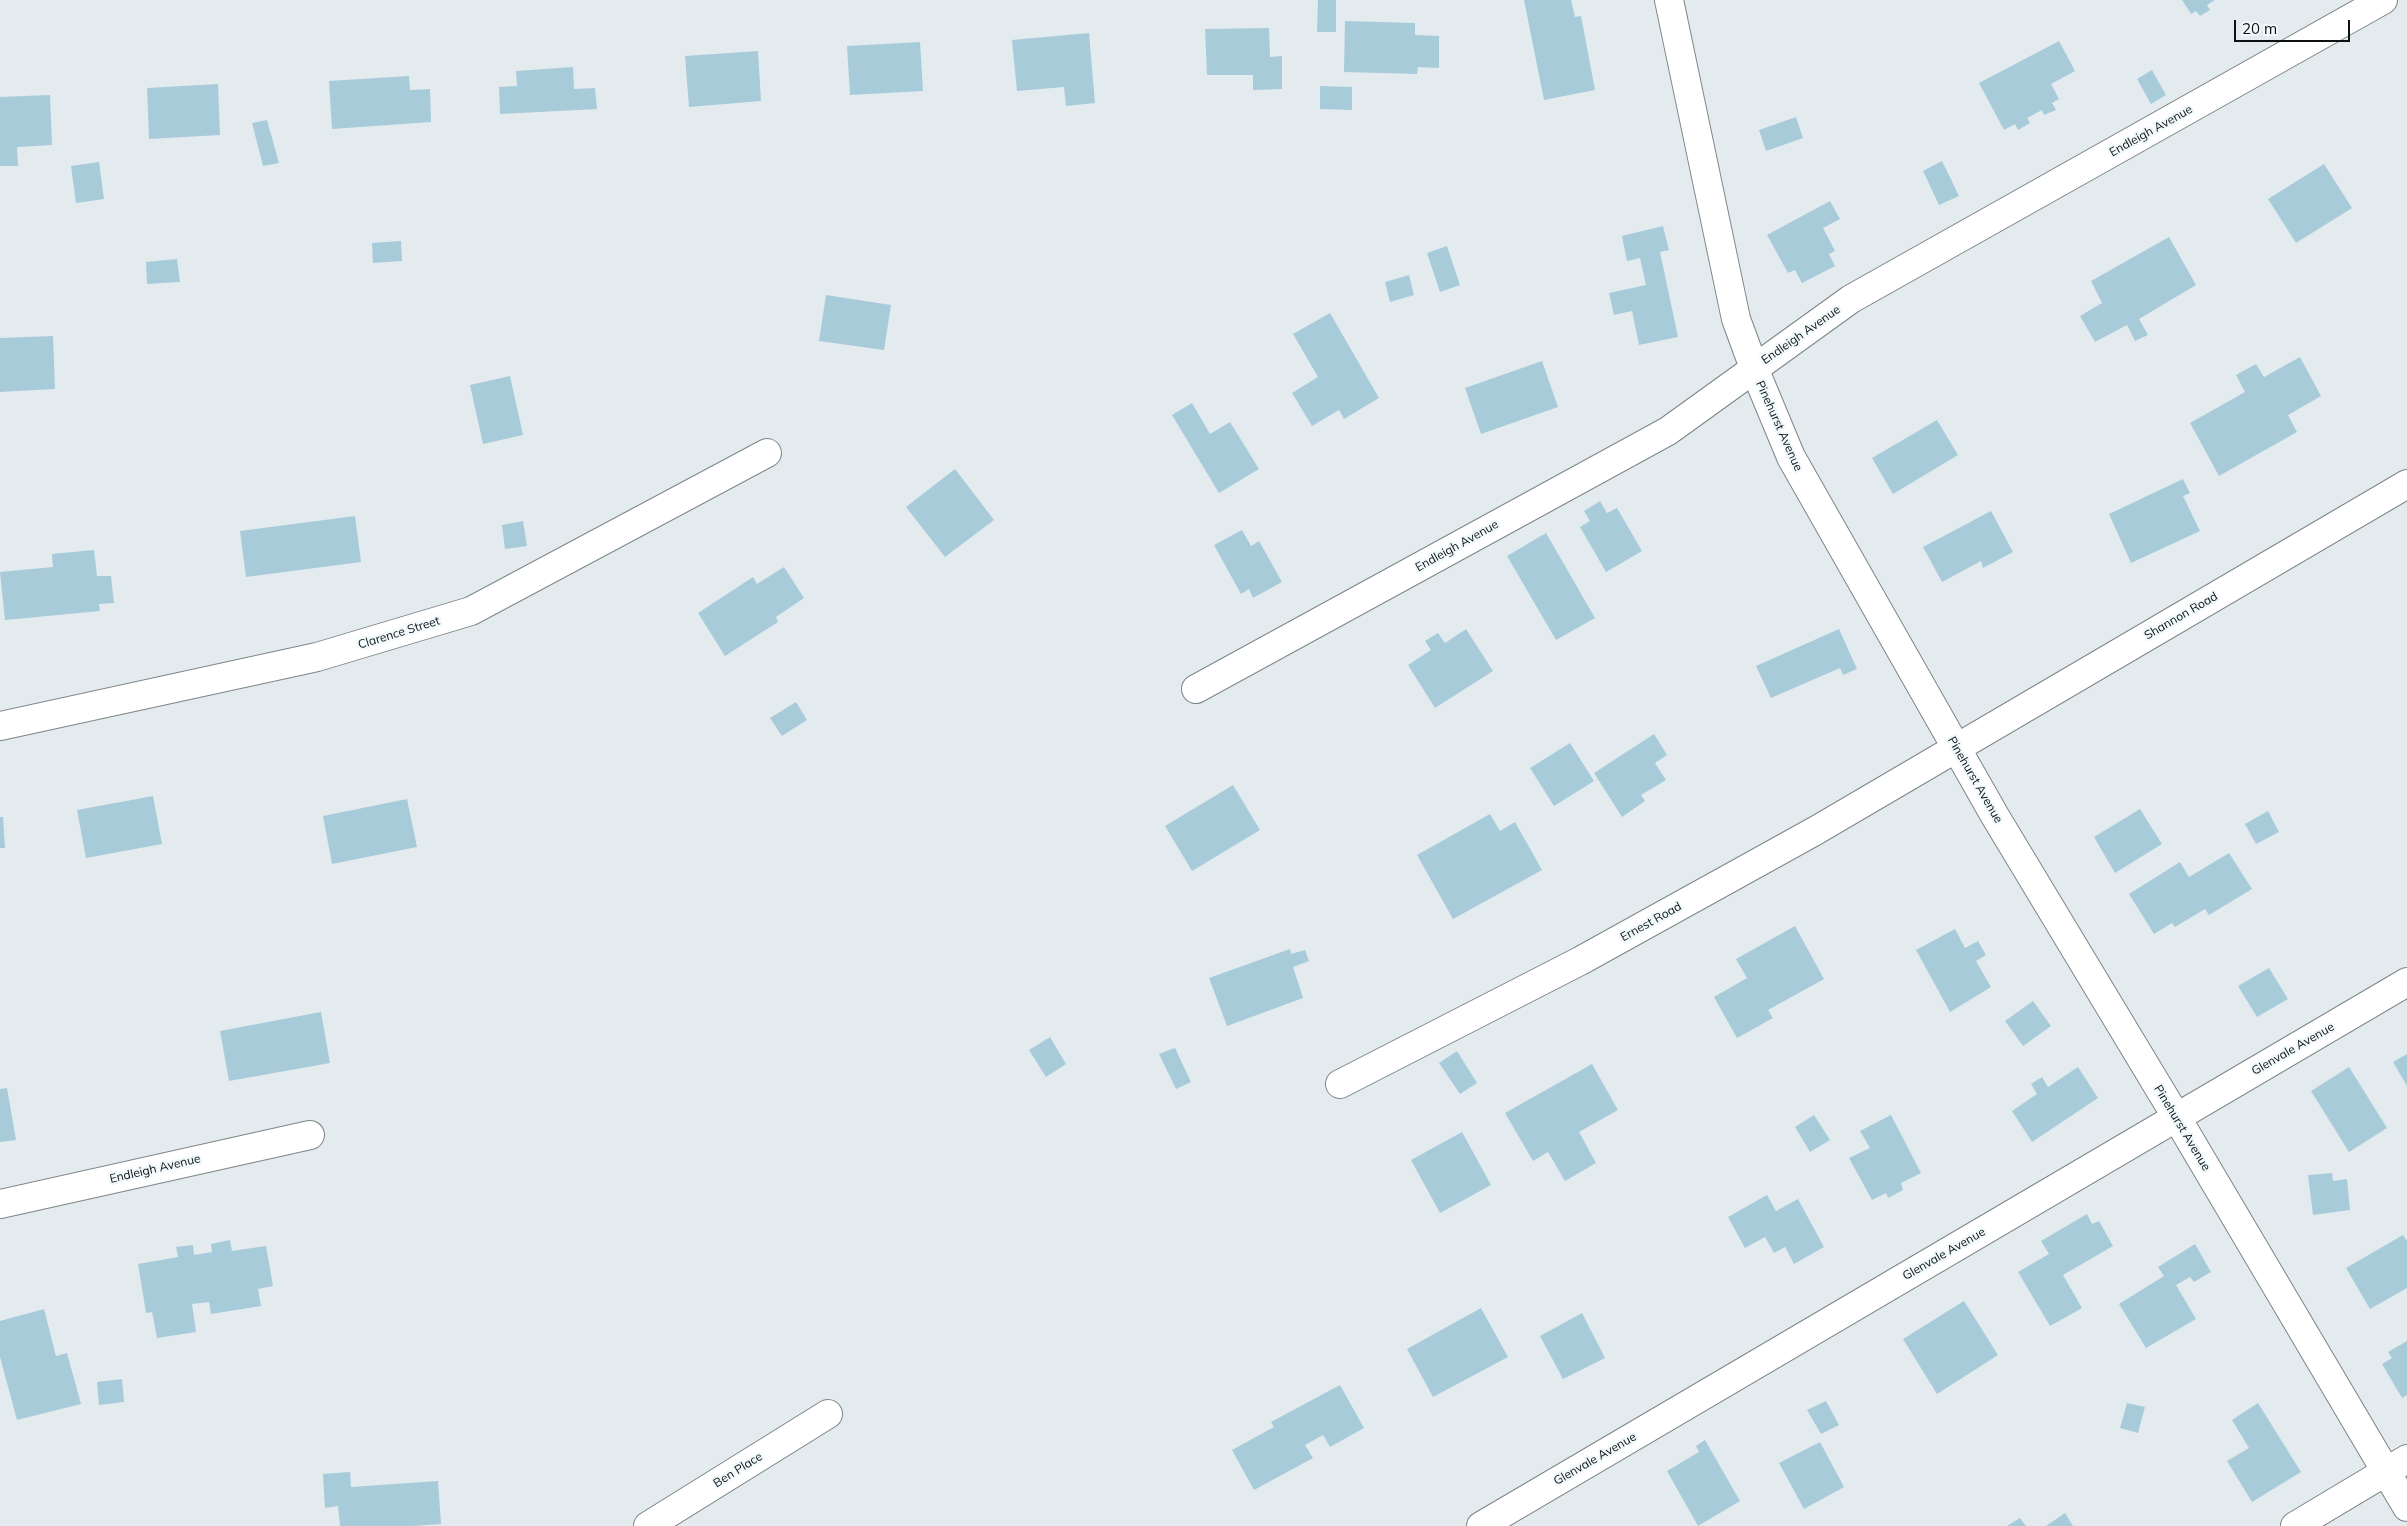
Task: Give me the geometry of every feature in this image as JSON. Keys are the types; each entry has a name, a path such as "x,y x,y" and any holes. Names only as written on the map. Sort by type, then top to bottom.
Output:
{"street":[{"name":"Pinehurst Avenue","path":"1669,0 1736,319 1791,458 1994,816 2177,1118 2396,1466 2407,1507"},
{"name":"Endleigh Avenue","path":"1196,689 1668,431 1851,299 2383,0"},
{"name":"Clarence Street","path":"0,726 317,657 471,611 767,453"},
{"name":"Shannon Road","path":"1956,747 2407,484"},
{"name":"Ernest Road","path":"1340,1084 1589,956 1815,831 1956,747"},
{"name":"Glenvale Avenue","path":"1481,1526 2407,982"},
{"name":"Endleigh Avenue","path":"0,1204 310,1135"},
{"name":"Ben Place","path":"648,1526 828,1414"},
{"path":"2295,1526 2396,1466"}],"building":[{"path":"1318,0 1336,0 1336,32 1317,32"},
{"path":"1524,0 1571,0 1575,17 1581,16 1595,90 1544,100"},
{"path":"2182,0 2215,0 2207,5 2210,10 2200,16 2196,11 2191,14"},
{"path":"1345,21 1415,23 1415,35 1439,36 1439,68 1418,67 1417,74 1344,72"},
{"path":"1269,28 1270,57 1282,56 1282,89 1253,90 1253,75 1207,75 1205,29"},
{"path":"1089,33 1095,103 1066,106 1064,87 1017,91 1012,40"},
{"path":"2059,41 2075,71 2051,84 2059,99 2052,103 2056,110 2044,115 2042,110 2027,118 2030,123 2018,130 2015,124 2004,130 1979,83"},
{"path":"920,42 923,91 850,95 847,46"},
{"path":"758,51 761,101 689,107 685,56"},
{"path":"573,67 574,89 595,88 597,109 500,114 499,87 517,86 516,71"},
{"path":"2152,70 2166,95 2151,104 2137,79"},
{"path":"409,76 410,90 430,89 431,122 332,129 329,81"},
{"path":"218,84 220,135 149,139 147,88"},
{"path":"1320,86 1352,87 1352,110 1320,109"},
{"path":"50,95 52,145 17,147 18,166 0,166 0,97"},
{"path":"1796,117 1803,138 1766,151 1759,130"},
{"path":"267,120 279,163 263,166 252,123"},
{"path":"1942,161 1959,196 1939,205 1923,171"},
{"path":"99,162 104,199 76,203 71,166"},
{"path":"2324,164 2352,208 2296,243 2268,199"},
{"path":"1830,201 1840,219 1823,228 1835,251 1829,254 1835,266 1802,283 1795,270 1788,273 1767,235"},
{"path":"1663,226 1669,250 1660,252 1678,337 1639,345 1632,311 1614,315 1609,293 1646,285 1640,258 1627,261 1622,236"},
{"path":"2169,237 2196,285 2139,319 2148,335 2135,341 2127,325 2095,342 2080,316 2102,303 2091,281"},
{"path":"401,241 402,261 373,263 372,243"},
{"path":"1447,246 1460,285 1440,292 1427,253"},
{"path":"177,259 180,282 147,284 146,262"},
{"path":"1409,275 1414,295 1390,302 1385,282"},
{"path":"826,295 891,305 884,350 819,341"},
{"path":"1330,313 1379,398 1344,419 1339,410 1312,426 1292,393 1318,377 1293,334"},
{"path":"53,336 55,389 0,392 0,338"},
{"path":"2300,357 2321,396 2288,415 2297,432 2219,476 2190,423 2245,392 2236,375 2256,364 2264,377"},
{"path":"1542,361 1558,407 1481,434 1465,388"},
{"path":"510,376 523,435 483,444 470,385"},
{"path":"1192,403 1210,434 1230,422 1259,469 1219,493 1172,415"},
{"path":"1937,420 1958,455 1893,494 1872,458"},
{"path":"955,469 994,520 945,557 906,507"},
{"path":"2183,479 2190,493 2183,496 2200,531 2131,563 2109,514"},
{"path":"1600,501 1607,513 1617,508 1642,551 1606,572 1580,527 1590,521 1584,511"},
{"path":"1991,511 2013,552 1983,568 1981,561 1942,582 1923,547"},
{"path":"355,516 361,562 246,577 240,531"},
{"path":"523,521 527,546 505,549 502,525"},
{"path":"1242,530 1251,546 1259,541 1282,582 1253,598 1249,589 1241,594 1214,545"},
{"path":"1546,533 1595,618 1556,640 1507,556"},
{"path":"94,550 97,576 111,576 114,603 99,604 100,611 5,620 0,572 53,567 52,554"},
{"path":"784,567 804,598 776,617 778,622 725,656 698,613 753,577 757,584"},
{"path":"1466,629 1493,671 1435,708 1408,665 1431,650 1425,641 1438,633 1445,643"},
{"path":"1839,629 1857,669 1843,675 1840,668 1771,698 1756,666"},
{"path":"796,702 807,720 782,736 770,718"},
{"path":"1654,734 1667,755 1655,763 1666,780 1641,795 1645,801 1622,817 1594,773"},
{"path":"1570,743 1594,781 1554,806 1530,768"},
{"path":"1233,785 1260,830 1192,871 1165,826"},
{"path":"153,796 162,844 86,858 77,810"},
{"path":"407,799 417,847 332,864 323,816"},
{"path":"2140,809 2162,844 2115,873 2094,837"},
{"path":"2268,811 2279,832 2256,844 2245,824"},
{"path":"1490,814 1500,831 1515,822 1542,870 1453,919 1417,855"},
{"path":"0,817 3,817 5,848 0,848"},
{"path":"2229,853 2252,889 2209,915 2205,909 2175,927 2172,923 2154,934 2129,894 2180,862 2189,877"},
{"path":"1795,926 1824,979 1768,1010 1773,1018 1737,1038 1714,997 1747,978 1736,959"},
{"path":"1955,929 1965,948 1978,941 1986,955 1976,961 1991,987 1950,1012 1916,950"},
{"path":"1290,949 1291,954 1305,950 1309,961 1293,967 1303,998 1227,1026 1209,978"},
{"path":"2269,968 2288,999 2257,1017 2238,986"},
{"path":"2033,1001 2051,1026 2023,1046 2005,1021"},
{"path":"321,1012 330,1063 229,1081 220,1031"},
{"path":"1050,1037 1066,1064 1046,1077 1029,1050"},
{"path":"1175,1048 1191,1082 1176,1089 1159,1054"},
{"path":"1457,1051 1477,1083 1460,1094 1439,1063"},
{"path":"2407,1054 2407,1086 2393,1062"},
{"path":"1592,1064 1618,1110 1579,1132 1596,1163 1565,1181 1548,1152 1533,1161 1505,1113"},
{"path":"2078,1067 2098,1098 2032,1142 2012,1111 2037,1094 2031,1084 2042,1077 2048,1087"},
{"path":"2349,1067 2387,1128 2349,1152 2311,1091"},
{"path":"7,1088 16,1140 0,1142 0,1089"},
{"path":"1814,1115 1830,1140 1810,1152 1795,1127"},
{"path":"1891,1115 1921,1173 1901,1183 1903,1190 1888,1198 1886,1193 1872,1200 1849,1158 1870,1148 1860,1131"},
{"path":"1462,1132 1491,1185 1440,1213 1411,1160"},
{"path":"2332,1173 2333,1181 2347,1179 2350,1210 2313,1215 2308,1175"},
{"path":"1767,1195 1776,1211 1798,1199 1824,1247 1794,1264 1785,1247 1774,1253 1765,1237 1745,1248 1728,1217"},
{"path":"2087,1214 2092,1224 2099,1221 2113,1246 2063,1275 2082,1308 2050,1326 2018,1272 2049,1254 2041,1241"},
{"path":"2403,1235 2407,1241 2407,1288 2370,1309 2346,1268"},
{"path":"230,1240 232,1251 266,1246 273,1286 258,1289 261,1306 211,1314 209,1302 192,1304 196,1332 157,1338 152,1312 146,1313 138,1264 178,1257 176,1247 193,1245 194,1255 212,1252 211,1244"},
{"path":"2195,1244 2211,1272 2194,1282 2190,1277 2176,1285 2196,1319 2146,1348 2119,1304 2164,1276 2158,1267"},
{"path":"1964,1301 1998,1355 1937,1394 1903,1339"},
{"path":"1481,1308 1508,1357 1433,1397 1407,1349"},
{"path":"44,1309 56,1356 67,1353 81,1404 17,1420 0,1357 0,1321"},
{"path":"1582,1313 1605,1358 1563,1379 1540,1336"},
{"path":"2407,1341 2407,1395 2402,1398 2382,1364 2392,1358 2388,1352"},
{"path":"122,1379 124,1402 99,1405 97,1382"},
{"path":"1340,1385 1364,1428 1330,1447 1323,1435 1305,1445 1313,1458 1254,1490 1232,1450 1274,1427 1271,1422"},
{"path":"1826,1401 1839,1425 1821,1434 1807,1410"},
{"path":"2127,1403 2145,1407 2138,1433 2120,1428"},
{"path":"2258,1403 2301,1472 2252,1502 2227,1461 2249,1448 2232,1420"},
{"path":"1705,1440 1740,1501 1698,1526 1667,1471 1699,1452 1696,1446"},
{"path":"1820,1442 1844,1487 1804,1509 1779,1463"},
{"path":"350,1472 351,1487 438,1481 441,1524 340,1526 338,1506 325,1508 323,1474"},
{"path":"2065,1513 2073,1526 2046,1526"},
{"path":"2020,1518 2026,1526 2007,1526"}]}
